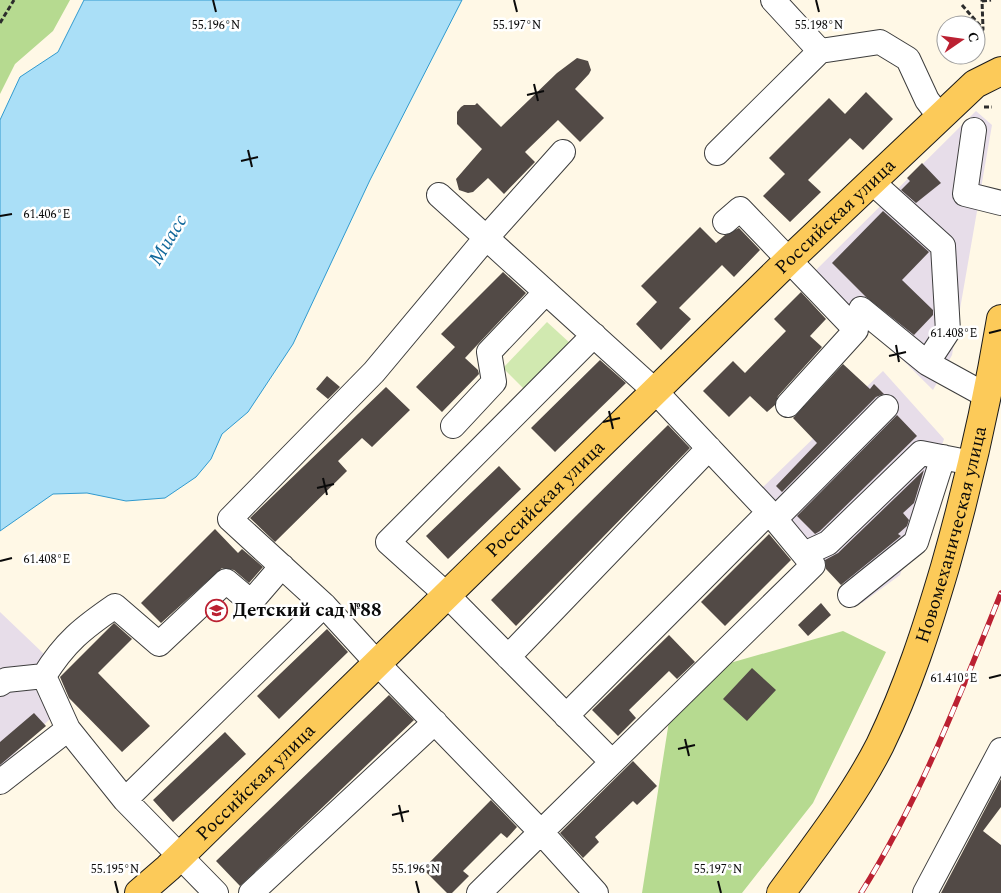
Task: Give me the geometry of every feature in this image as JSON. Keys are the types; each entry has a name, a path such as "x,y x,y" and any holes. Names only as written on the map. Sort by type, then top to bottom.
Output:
{"main road":[{"name":"Российская улица","path":"139,893 180,857 789,260 975,84 1001,71"},
{"name":"Новомеханическая улица","path":"781,893 857,785 899,705 918,656 972,463 1001,319"}],"lane":[{"path":"773,0 820,51"},
{"path":"717,153 820,51 880,42 908,58 928,100 940,117"},
{"path":"974,130 965,194 1001,203"},
{"path":"563,152 486,238 374,372 230,519 324,605 378,664 541,832 582,889"},
{"path":"872,182 942,246 948,331 927,363"},
{"path":"439,195 655,391 772,516 813,565 479,893"},
{"path":"725,222 740,209 856,330 788,405"},
{"path":"453,426 494,382 490,352 546,292"},
{"path":"862,309 927,363 987,396"},
{"path":"594,335 388,542 448,596 612,762"},
{"path":"566,716 886,407"},
{"path":"508,657 709,448"},
{"path":"804,554 828,543 921,453 972,463"},
{"path":"850,595 916,542 943,457"},
{"path":"44,676 56,656 81,628 115,606 159,644 226,581 251,602 282,566"},
{"path":"125,800 324,605"},
{"path":"0,684 6,680 44,676"},
{"path":"44,676 68,729 125,800 216,893"},
{"path":"252,893 435,722"},
{"path":"0,782 68,729"},
{"path":"925,893 1001,750"}],"path":[{"path":"0,23 14,0"},
{"path":"982,15 982,0 991,0"},
{"path":"962,5 970,15"}],"shaded area":[{"path":"976,111 992,125 952,355 933,390 814,272"},
{"path":"883,371 944,439 900,575 862,603 762,488"},
{"path":"0,612 44,654 34,670 36,690 55,714 0,768"}],"green space":[{"path":"0,0 70,0 53,31 15,64 0,94"},
{"path":"547,322 571,344 526,391 503,368"},
{"path":"843,631 886,652 813,803 742,893 642,893 669,721 730,663"}],"water":[{"name":"Миасс","path":"84,0 462,0 370,180 293,344 248,412 222,434 211,459 196,477 165,498 126,501 87,493 53,494 0,531 0,120 20,77 58,52"}],"building":[{"path":"577,58 588,61 591,70 575,89 604,118 580,142 558,120 525,152 535,162 504,194 488,178 473,192 468,193 459,190 456,179 482,149 457,124 457,112 461,107 477,103 501,127 557,73"},
{"path":"866,92 893,119 863,150 850,138 808,180 821,192 790,222 763,196 785,174 769,158 829,98 845,114"},
{"path":"922,163 941,183 916,203 901,190 910,181 907,178"},
{"path":"883,211 929,252 902,280 933,310 933,315 914,335 866,297 832,263"},
{"path":"700,227 716,243 725,235 739,228 760,250 734,277 722,265 679,308 691,319 661,350 636,324 657,302 641,286"},
{"path":"503,272 526,293 465,358 478,370 479,374 442,412 416,387 455,347 441,334"},
{"path":"801,292 826,319 810,336 822,347 778,396 775,405 767,412 750,396 729,417 703,391 733,361 745,373 786,331 774,319"},
{"path":"600,360 626,383 555,452 531,428"},
{"path":"843,364 870,389 874,384 884,394 876,397 782,492 776,486 817,443 793,418"},
{"path":"327,376 340,387 328,399 316,389"},
{"path":"386,387 410,410 372,447 362,438 338,461 347,471 275,542 250,518"},
{"path":"897,415 917,436 815,534 797,516"},
{"path":"668,425 690,448 516,626 491,600"},
{"path":"499,466 521,489 448,559 426,536"},
{"path":"924,470 914,503 903,513 909,520 907,526 898,534 901,536 841,585 826,569 825,560 838,553"},
{"path":"215,529 238,553 242,549 263,567 249,583 234,570 222,568 161,623 141,603"},
{"path":"769,534 791,560 725,626 701,602"},
{"path":"821,603 831,615 808,636 798,625"},
{"path":"114,623 132,639 98,673 150,726 122,752 69,698 60,677"},
{"path":"327,629 348,652 279,719 257,696"},
{"path":"669,635 695,662 677,679 669,671 629,710 636,718 618,736 592,710"},
{"path":"752,668 776,690 747,721 723,699"},
{"path":"389,695 414,720 240,886 216,861"},
{"path":"34,713 46,726 0,765 0,742"},
{"path":"225,732 246,754 173,822 153,800"},
{"path":"633,761 657,786 637,805 633,801 595,837 599,842 583,858 560,833"},
{"path":"1001,779 1001,807 983,831 1001,845 1001,893 941,893"},
{"path":"491,800 517,827 507,838 501,833 463,871 469,876 452,893 447,893 423,869"}],"railway":[{"path":"861,893 902,821 938,746 1001,593"}],"place":[{"name":"Детский сад №88","path":"217,610"}]}
